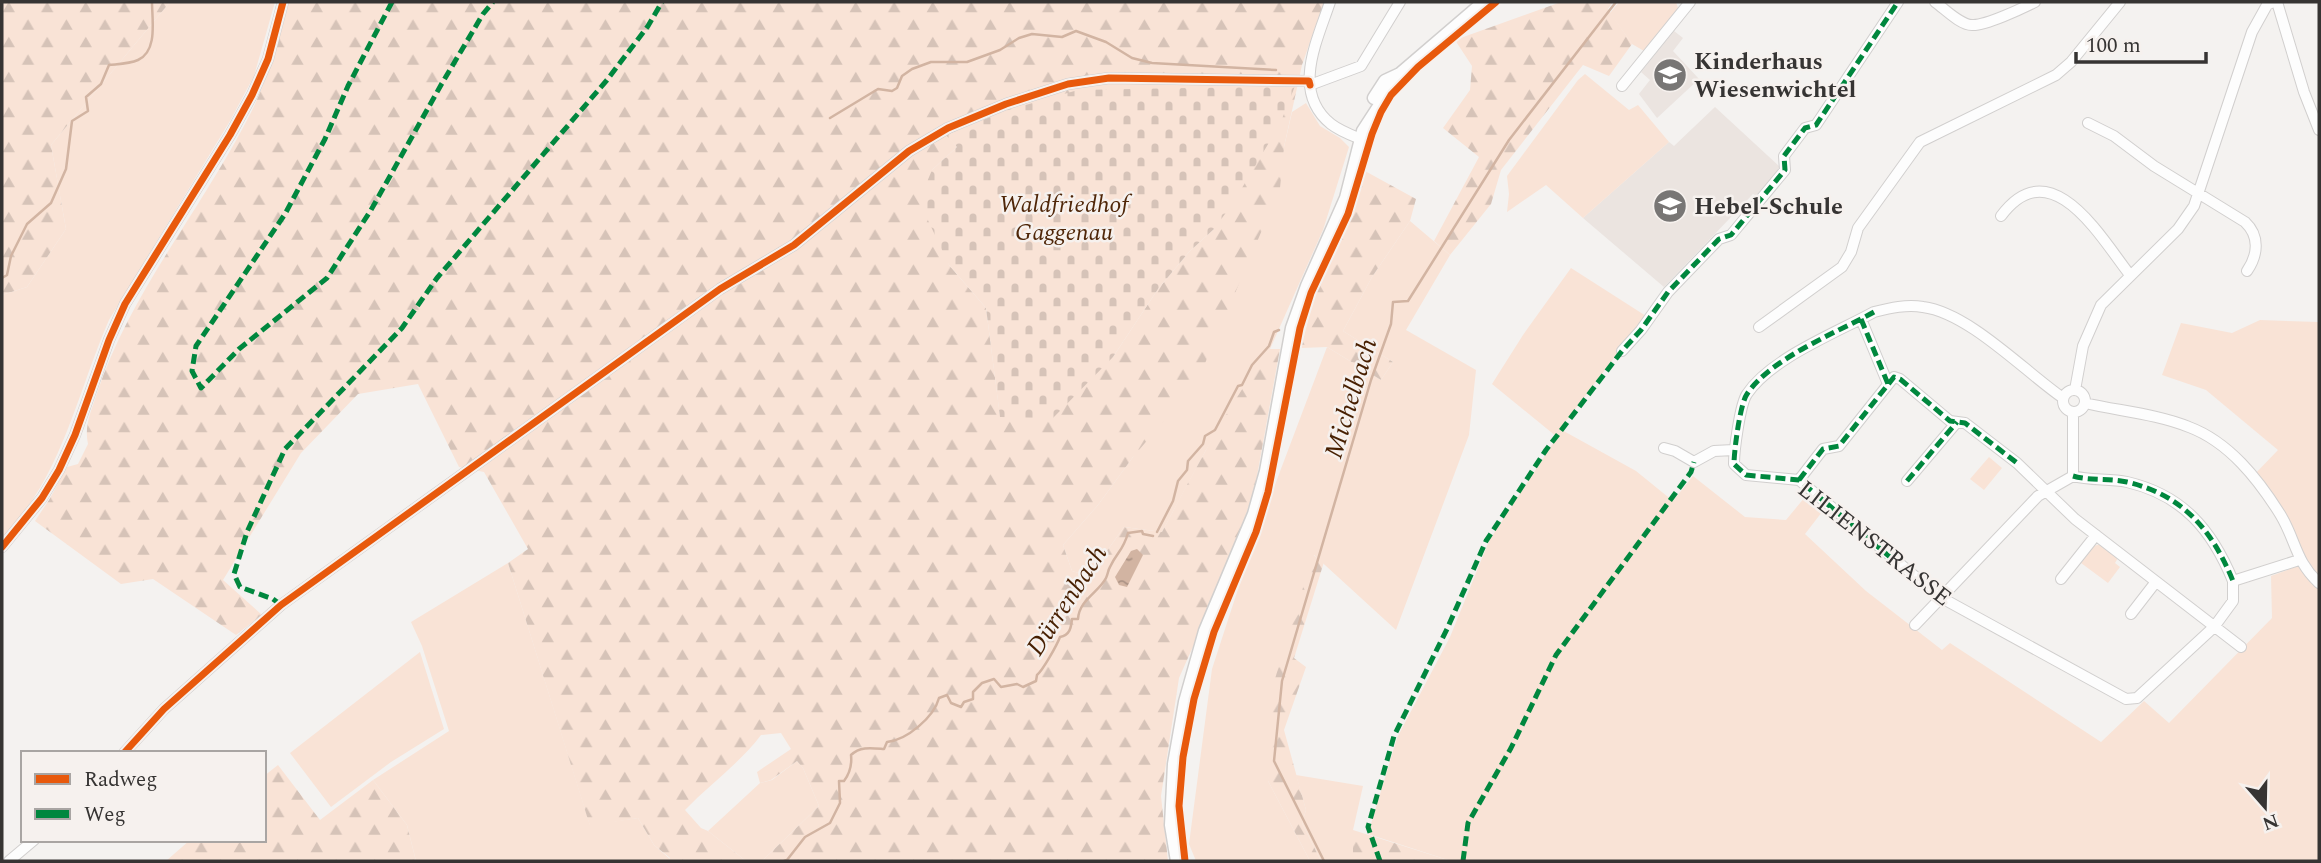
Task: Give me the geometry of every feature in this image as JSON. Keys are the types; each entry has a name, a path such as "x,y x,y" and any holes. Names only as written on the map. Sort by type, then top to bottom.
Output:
{"main road":[{"path":"1177,861 1171,825 1174,764 1185,702 1205,631 1254,514 1266,471 1292,328 1307,286 1346,198 1362,135 1363,119 1385,81 1400,74 1484,2"}],"street":[{"path":"2,547 43,498 59,470 125,304 252,95 268,59 283,2"},
{"path":"1330,2 1311,58 1310,83 1314,102 1333,125 1362,135"},
{"path":"126,751 164,709 281,605 720,289 794,244 909,151 948,128 1006,104 1056,88 1109,78 1310,83 1361,66 1400,2"},
{"path":"1622,86 1690,2"},
{"path":"1622,351 1642,330 1668,292 1719,239 1731,236 1785,170 1784,156 1805,128 1816,125 1898,2"},
{"path":"1935,2 1964,23 1973,25 2035,2"},
{"path":"1759,327 1842,267 1851,252 1858,228 1920,142 2056,75 2071,62 2120,2"},
{"path":"2075,390 2083,346 2101,305 2178,229 2193,206 2252,32 2267,5 2275,2 2319,130"},
{"path":"2088,123 2113,136 2154,166 2249,226 2256,246 2255,256 2247,271"},
{"path":"2001,216 2011,203 2032,193 2050,193 2064,198 2085,217 2130,275"},
{"path":"1664,448 1693,462 1714,451 1734,450 1745,396 1773,367 1874,312 1891,307 1922,306 1942,311 1967,323 2063,398"},
{"path":"1861,319 1888,384"},
{"path":"1799,480 1823,449 1839,446 1894,377 1900,379 1950,421 1965,423 2017,463 2075,519 2241,647"},
{"path":"2075,390 2083,394 2085,404 2078,412 2073,413 2062,405 2063,398 2075,390"},
{"path":"2085,404 2167,419 2192,427 2220,444 2248,470 2272,501 2288,527 2299,560 2319,583"},
{"path":"2073,413 2073,476"},
{"path":"1908,481 1957,422"},
{"name":"LILIENSTRASSE","path":"1734,450 1734,464 1739,471 1746,475 1799,480 1940,597 2126,698 2137,698 2214,627"},
{"path":"1915,625 2044,491 2073,476 2081,479 2125,481 2172,500 2205,528 2219,548 2233,581 2233,601 2214,627"},
{"path":"2061,579 2096,535"},
{"path":"2233,581 2299,560"},
{"path":"2131,614 2155,583"},
{"path":"9,861 32,842"}],"shaded area":[{"name":"Kinderhaus Wiesenwichtel","path":"1674,31 1683,38 1673,51 1699,79 1657,118 1639,94 1650,80 1641,72"},
{"name":"Hebel-Schule","path":"1715,107 1780,167 1757,196 1753,194 1664,287 1583,218 1669,142 1674,146"}],"green space":[{"path":"2,2 170,2 51,145 66,229 27,287 2,295"},
{"path":"170,2 275,2 254,76 230,121 109,320 54,462 23,514 2,538 2,295 27,287 66,229 51,145"},
{"path":"289,2 1324,2 1302,65 1284,147 1280,188 1197,382 1063,545 1072,571 1089,576 1124,527 1162,532 1240,392 1270,349 1280,349 1255,487 1229,566 1179,678 1161,796 1168,861 762,861 819,806 803,768 797,761 771,780 760,783 757,772 791,749 781,733 761,735 744,755 685,810 701,828 746,861 668,861 670,858 654,845 638,818 590,826 508,563 528,549 484,472 459,467 418,384 358,394 301,453 223,580 262,615 236,635 153,579 121,584 35,521 67,467 78,464 88,444 89,418 127,322 253,108 271,63","holes":["947,135 1214,229 1189,252 1158,289 1113,357 1000,416 986,308 949,265 932,170 957,147"]},
{"path":"1561,2 1613,2 1608,9 1632,44 1609,76 1583,65 1501,170 1491,204 1450,255 1434,241 1479,157 1443,128 1470,90 1472,66 1455,40"},
{"path":"1619,2 1676,2 1678,8 1644,51 1632,44 1610,13"},
{"path":"1585,74 1629,110 1638,105 1669,142 1583,218 1546,185 1507,212 1507,176"},
{"name":"Waldfriedhof Gaggenau","path":"1295,86 1280,124 1233,203 1214,229 1189,252 1158,289 1113,357 1053,418 1000,417 986,308 949,265 919,201 932,170 957,147 946,135 1005,111 1078,90"},
{"path":"1306,103 1320,126 1349,147 1323,230 1270,349 1206,450 1162,532 1124,527 1089,576 1072,571 1063,545 1098,505 1133,457 1284,147 1292,112"},
{"path":"1365,171 1416,199 1410,221 1372,277 1343,331 1393,362 1381,380 1327,347 1301,348 1318,282 1356,204"},
{"path":"1410,221 1450,255 1406,330 1476,370 1469,435 1396,630 1314,555 1268,781 1310,861 1196,861 1189,844 1212,669 1253,543 1327,347 1381,380 1393,362 1343,331 1372,277"},
{"path":"1571,268 1646,316 1560,429 1636,471 1673,501 1693,476 1745,517 1786,520 1805,497 1822,512 1805,534 1866,591 1942,650 1950,643 2101,742 2144,701 2169,723 2272,618 2271,576 2298,566 2285,529 2252,477 2278,450 2206,390 2162,375 2181,323 2232,333 2260,320 2319,322 2319,861 1451,861 1368,834 1397,738 1450,637 1489,541 1557,437 1492,384"},
{"path":"1989,457 2002,468 1984,490 1970,479"},
{"path":"2101,544 2118,558 2115,563 2120,567 2108,583 2081,563 2094,546"},
{"path":"1313,555 1324,562 1294,658 1306,667 1284,730 1306,810 1302,823 1321,861 1310,861 1268,781 1270,695"},
{"path":"508,563 590,825 638,818 654,845 670,859 668,861 416,861 407,825 373,780 449,731 422,646 411,622"},
{"path":"420,652 444,729 391,762 331,807 290,753"},
{"path":"797,761 803,768 819,806 762,861 746,861 708,831 760,783 772,780"},
{"path":"278,765 320,820 373,780 407,825 416,861 166,861 188,842 266,842 266,774"},
{"path":"1296,775 1363,786 1353,830 1353,861 1321,861 1302,823 1306,810"},
{"path":"1353,830 1451,861 1353,861"}],"water":[{"path":"1137,549 1143,555 1127,587 1119,585 1115,577 1131,551"}],"waterway":[{"path":"2,278 7,275 11,256 27,224 51,203 66,169 72,121 88,111 86,97 101,84 109,65 138,60 149,50 153,34 152,2"},
{"name":"Michelbach","path":"1324,861 1274,761 1282,681 1371,380 1391,324 1393,302 1408,301 1509,140 1616,2"},
{"path":"830,118 878,89 892,91 897,88 902,76 912,69 931,62 967,62 1032,34 1062,37 1076,31 1106,42 1132,58 1152,63 1276,70"},
{"name":"Dürrenbach","path":"1157,532 1173,501 1178,481 1187,470 1188,461 1203,444 1205,436 1215,430 1238,386 1242,385 1252,365 1269,346 1274,332 1279,330"},
{"name":"Dürrenbach","path":"784,861 805,837 830,823 840,803 839,781 844,781 848,775 851,755 862,749 884,749 887,742 911,732 932,713 939,698 947,695 951,703 961,707 964,702 973,699 973,692 982,683 994,679 1001,687 1017,684 1023,687 1036,681 1060,637 1069,631 1072,619 1078,619 1085,601 1103,583 1128,533 1142,531 1143,534 1153,536"}],"marked path":[{"path":"392,2 285,214 196,346 192,371 201,388 239,349 327,278 371,210 441,85 483,14 493,2"},
{"path":"281,605 273,599 240,587 234,574 247,532 285,449 402,328 437,278 607,80 648,26 662,2"},
{"path":"1380,861 1368,827 1394,736 1447,629 1486,541 1546,450 1668,292 1719,239 1731,235 1785,170 1784,156 1805,128 1816,125 1898,2"},
{"path":"1874,312 1788,358 1758,381 1744,399 1734,464 1746,475 1799,480 1897,563"},
{"path":"1861,319 1888,384"},
{"path":"1799,480 1823,449 1839,446 1894,377 1900,379 1950,421 1965,423 2017,463"},
{"path":"1907,481 1957,422"},
{"path":"1463,861 1468,823 1511,748 1556,655 1691,472 1694,462"},
{"path":"2073,476 2127,482 2147,488 2180,506 2205,531 2233,581"}],"cycle path":[{"path":"2,547 42,498 59,470 125,304 252,95 268,59 283,2"},
{"path":"1185,861 1179,806 1183,757 1194,699 1214,632 1256,532 1268,492 1300,328 1311,293 1348,214 1372,134 1391,95 1418,67 1496,2"},
{"path":"126,751 164,709 281,605 720,289 794,245 909,151 948,128 1006,104 1068,84 1109,78 1309,81 1310,85"}],"place":[{"name":"Kinderhaus Wiesenwichtel","path":"1670,75"},
{"name":"Hebel-Schule","path":"1670,206"}]}
